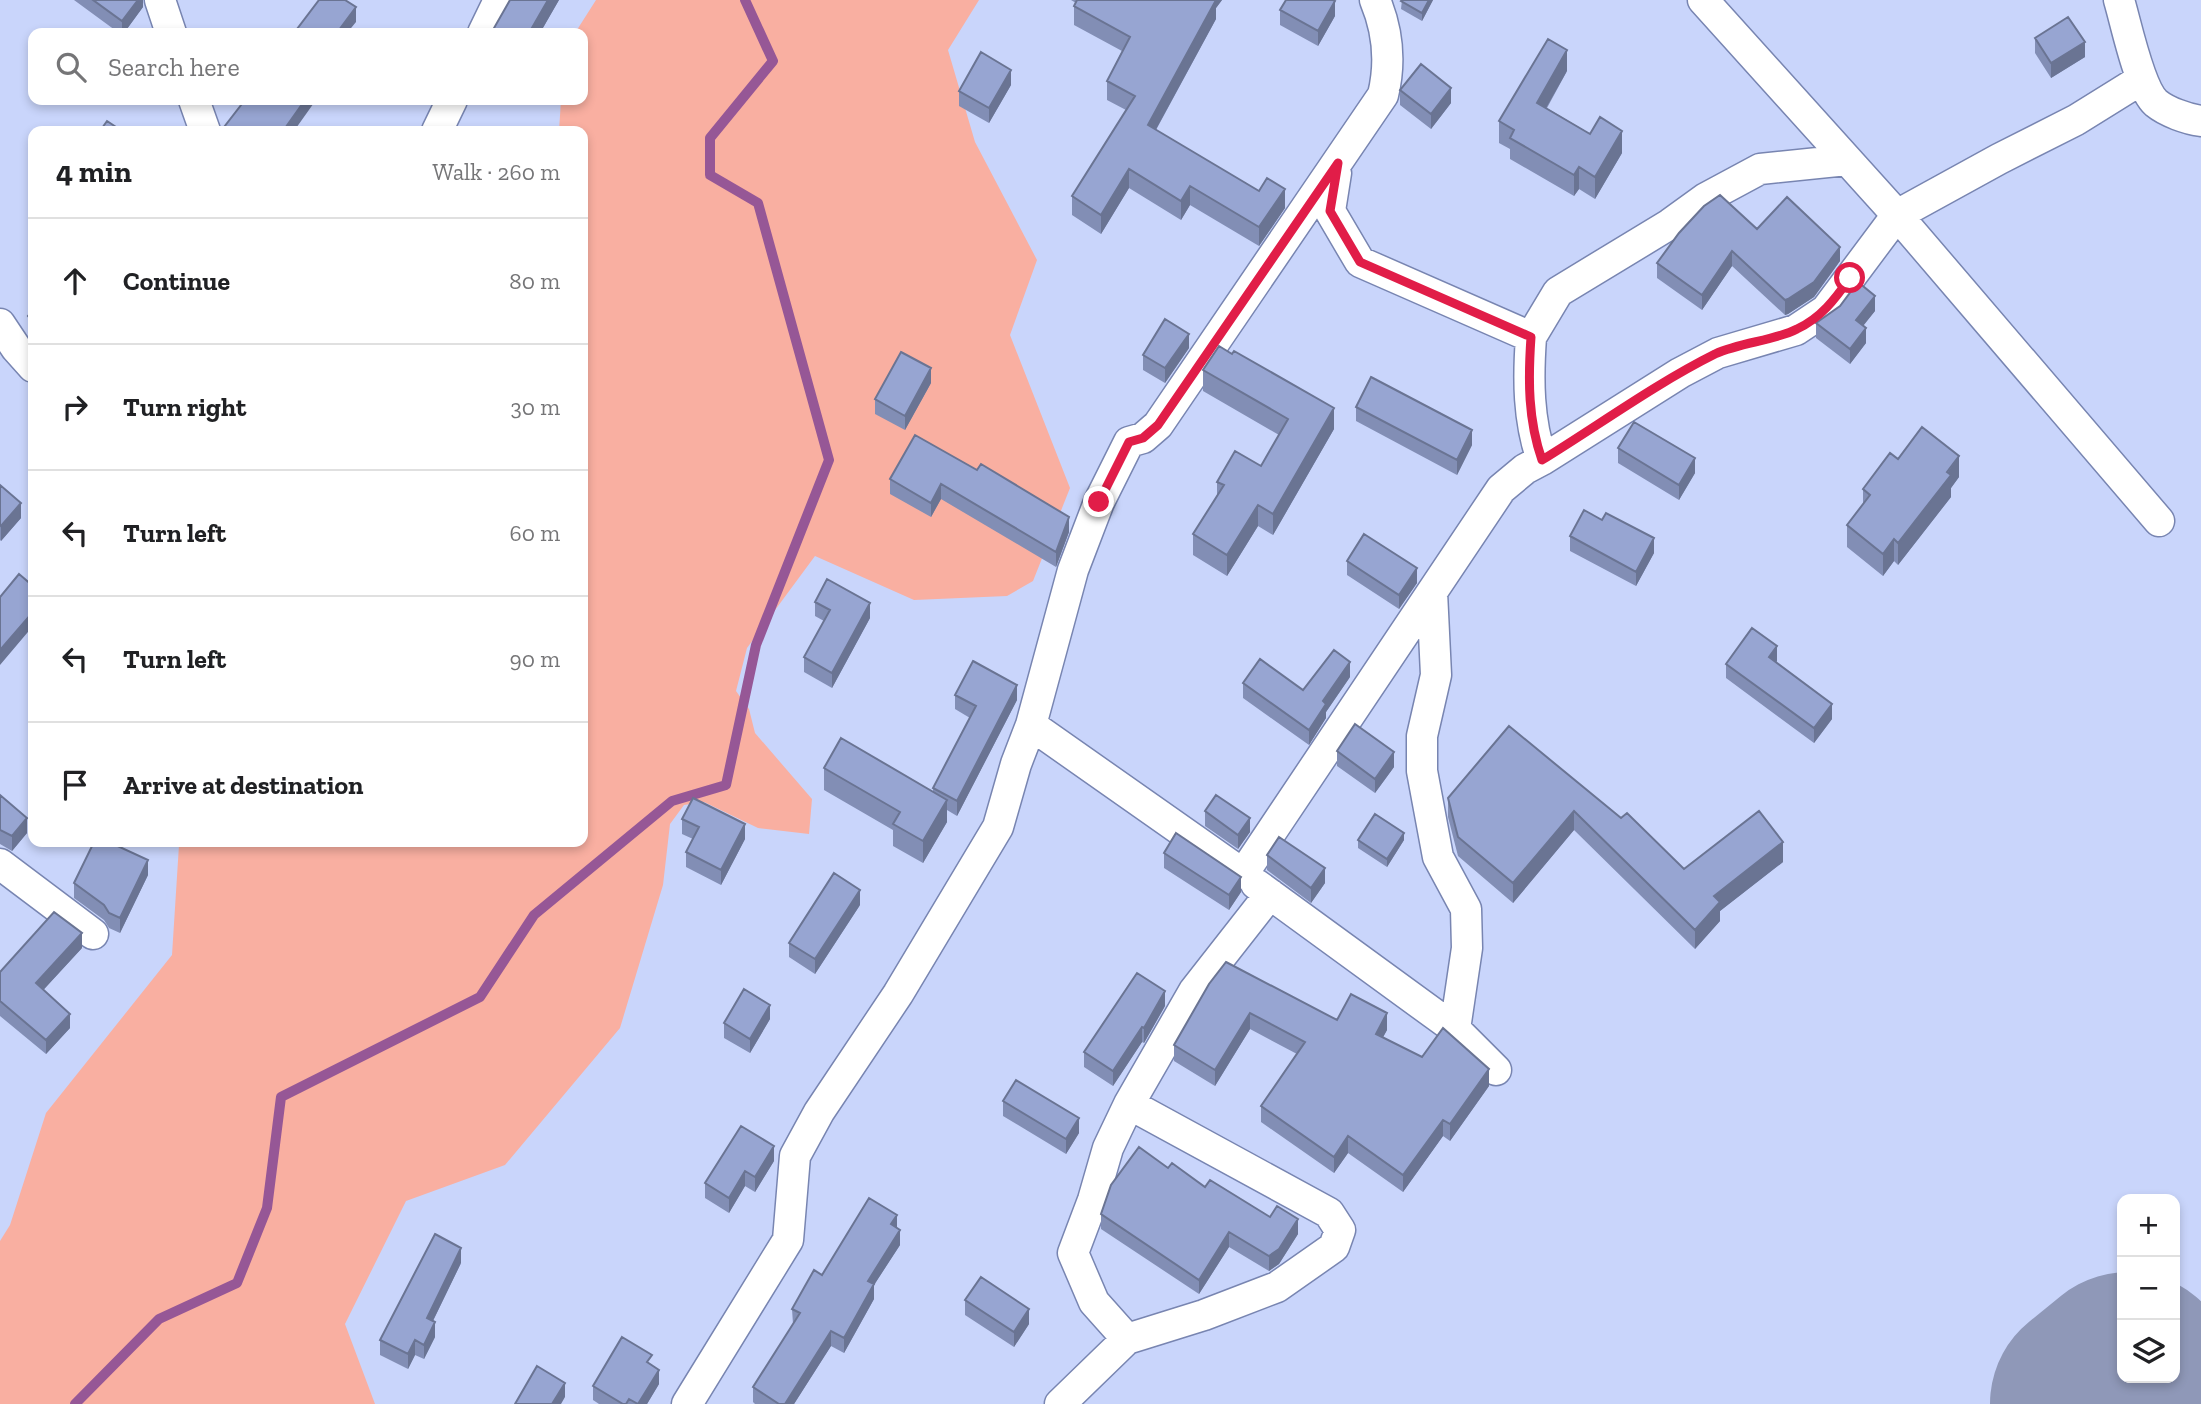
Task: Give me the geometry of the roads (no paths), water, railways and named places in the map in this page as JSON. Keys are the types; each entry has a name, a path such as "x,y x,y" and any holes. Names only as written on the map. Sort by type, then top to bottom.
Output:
{"street":[{"path":"160,0 170,28"},
{"path":"485,28 499,0"},
{"path":"687,1404 788,1240 795,1156 819,1112 898,994 998,827 1016,764 1031,725 1073,570 1099,502 1129,442 1143,438 1158,425 1383,95 1388,76 1388,55 1385,24 1376,0"},
{"path":"1703,0 1897,215 2159,521"},
{"path":"2119,0 2142,79 2155,102 2187,119 2201,121"},
{"path":"1243,874 1501,489 1525,469 1717,353 1796,330 1826,310 1897,215 2076,120 2142,79"},
{"path":"196,105 203,126"},
{"path":"439,126 449,105"},
{"path":"1542,460 1533,435 1529,373 1531,337 1558,292 1670,224 1706,198 1760,169 1847,160"},
{"path":"1338,163 1330,211 1360,262 1531,337"},
{"path":"0,324 28,361"},
{"path":"1432,592 1436,676 1422,736 1422,771 1438,857 1466,909 1467,948 1455,1029"},
{"path":"1031,725 1243,874 1455,1029 1496,1070"},
{"path":"0,864 93,934"},
{"path":"1127,1339 1094,1301 1073,1253 1093,1200 1108,1148 1129,1104 1194,991 1270,894"},
{"path":"1060,1404 1127,1339 1205,1315 1277,1287 1334,1247 1339,1230 1329,1213 1129,1104"}],"waterway":[{"path":"75,1404 159,1319 237,1283 267,1208 281,1097 480,997 534,915 672,801 726,785 756,645 829,460 758,203 710,175 710,138 773,61 745,0"}]}
